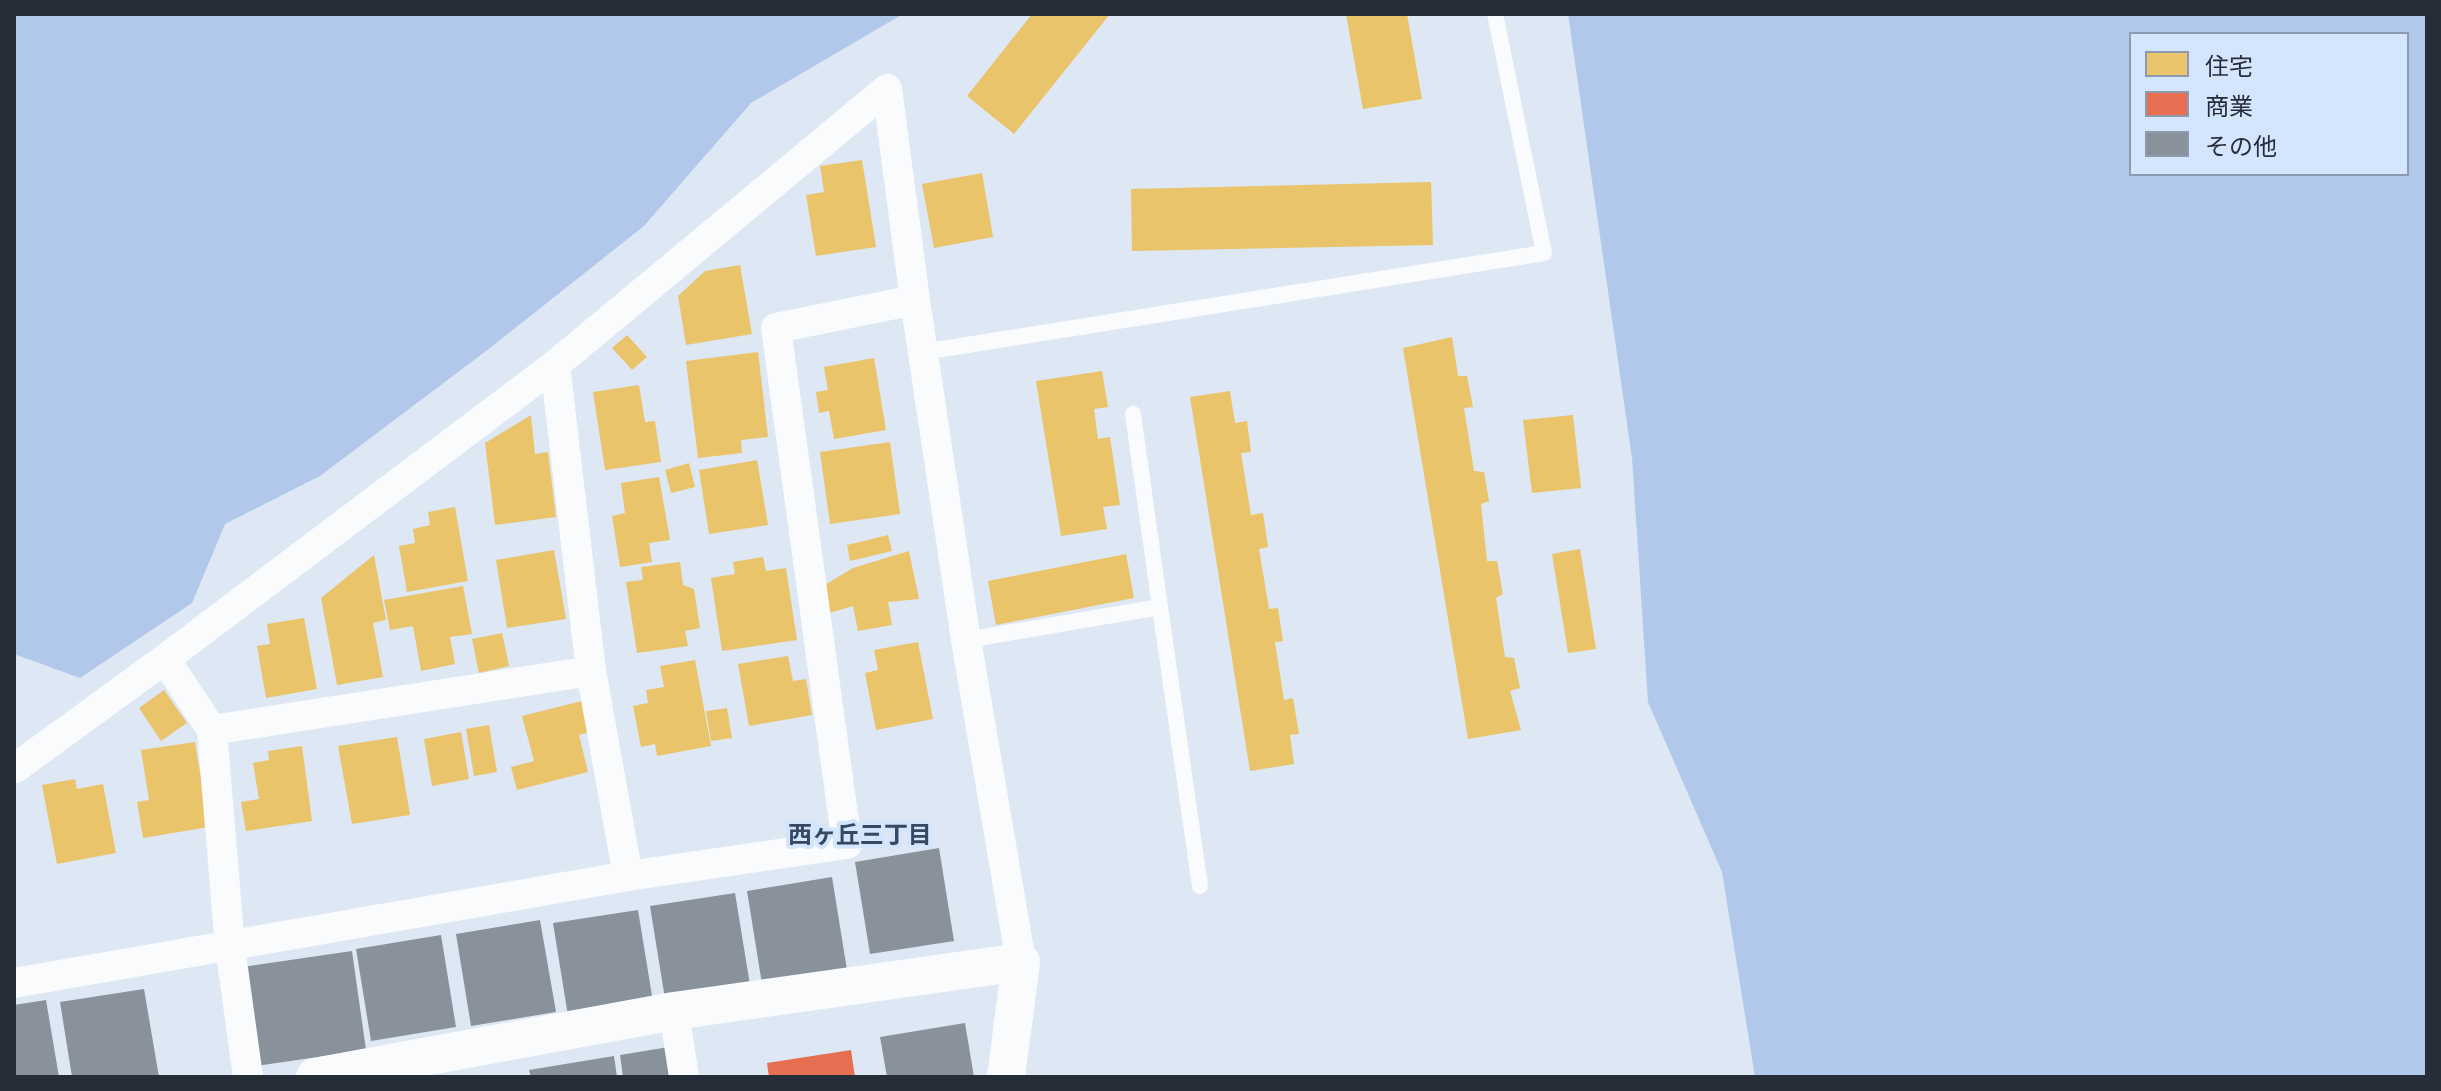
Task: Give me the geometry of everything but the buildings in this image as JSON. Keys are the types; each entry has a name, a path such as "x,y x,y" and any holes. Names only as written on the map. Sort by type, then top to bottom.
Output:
{"street":[{"path":"14,769 555,365 887,89 966,640 1021,962 1006,1077"},
{"path":"14,983 628,876 847,844 776,328 915,300"},
{"path":"555,365 591,671 628,876"},
{"path":"165,659 212,730 230,947 248,1077"},
{"path":"212,730 591,671"},
{"path":"315,1077 674,1011 1021,962"},
{"path":"674,1011 684,1077"}],"lane":[{"path":"923,352 1544,253 1495,14"},
{"path":"1133,414 1200,886"},
{"path":"966,640 1160,607"}],"shaded area":[{"path":"14,14 903,14 751,103 644,226 490,348 320,476 225,524 192,603 80,678 14,654"},
{"path":"1568,14 2427,14 2427,1077 1755,1077 1722,872 1648,702 1632,458"}],"district":[{"name":"西ヶ丘三丁目","path":"860,836"}]}
